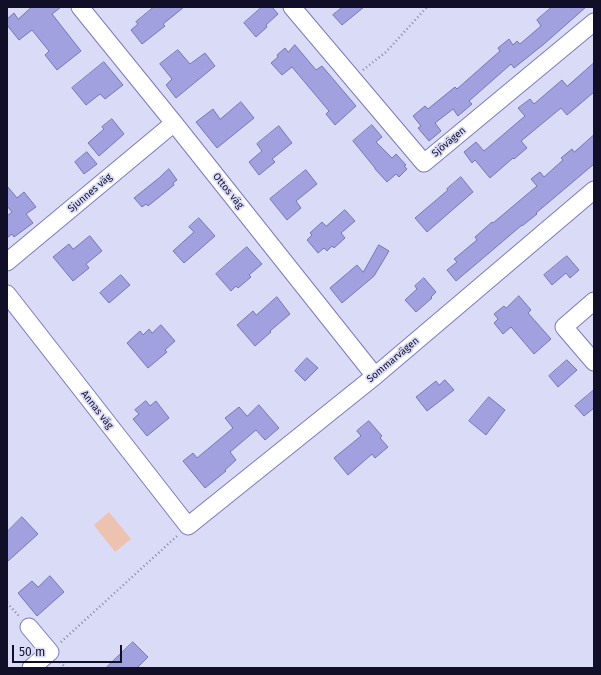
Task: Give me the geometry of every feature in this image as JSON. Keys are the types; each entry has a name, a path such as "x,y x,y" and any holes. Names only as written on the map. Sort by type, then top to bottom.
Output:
{"street":[{"name":"Ottos väg","path":"80,7 376,376"},
{"name":"Sjövägen","path":"292,7 424,163 594,22"},
{"name":"Sjunnes väg","path":"7,262 174,123"},
{"name":"Sommarvägen","path":"188,526 376,376 594,190"},
{"name":"Annas väg","path":"7,294 188,526"},
{"path":"594,301 564,327 594,362"},
{"path":"29,627 50,652 31,668"}],"path":[{"path":"352,78 386,52 427,7"},
{"path":"50,652 188,526"}],"shaded area":[{"path":"109,512 131,539 115,552 94,525"}],"building":[{"path":"32,7 61,7 52,14 81,51 57,70 45,55 49,51 32,30 19,40 7,25 7,19 14,13 18,19"},
{"path":"154,7 184,7 163,24 165,26 142,44 131,30 138,24 136,22"},
{"path":"262,7 272,7 278,14 256,37 244,23"},
{"path":"343,7 364,7 342,25 333,15"},
{"path":"552,7 586,7 514,68 511,64 469,101 472,104 458,116 453,109 435,123 441,131 429,141 418,128 421,126 413,116 425,106 428,109 455,87 457,89 500,51 498,48 509,39 513,45 517,41 520,44 541,26 537,20"},
{"path":"295,45 316,70 322,66 356,106 335,125 326,114 329,111 292,67 282,75 271,63 285,48 288,52"},
{"path":"178,50 190,64 205,53 215,66 176,98 166,85 172,79 160,64"},
{"path":"104,62 123,85 105,99 100,94 86,105 72,88"},
{"path":"594,63 594,92 567,115 561,108 521,141 527,148 514,159 513,158 490,178 475,160 472,163 464,152 476,142 484,151 525,116 518,108 530,99 534,104 562,80 567,86"},
{"path":"241,102 254,118 217,148 196,122 213,109 220,119"},
{"path":"112,119 124,134 99,156 88,143 104,129 102,127"},
{"path":"372,125 382,137 376,142 392,158 396,154 406,165 404,166 407,169 399,177 396,174 387,182 353,141"},
{"path":"279,126 292,143 272,159 275,162 259,175 249,162 262,151 257,144"},
{"path":"594,135 594,164 536,213 537,214 456,281 447,270 457,262 454,259 477,240 475,237 492,222 493,223 537,186 531,179 540,172 544,177 563,160 561,158 572,149 574,152"},
{"path":"87,152 97,164 84,174 75,162"},
{"path":"169,169 177,180 173,183 174,185 148,206 146,204 142,207 134,198"},
{"path":"306,170 317,184 296,201 301,208 287,220 270,199"},
{"path":"461,177 473,192 427,232 415,218"},
{"path":"7,186 17,198 24,192 36,207 26,214 33,223 14,237 12,234 7,238 7,216 12,212 7,206"},
{"path":"345,210 355,221 341,233 345,238 334,248 332,246 327,251 324,248 318,253 307,240 312,235 310,233 322,222 326,226"},
{"path":"199,218 215,236 184,263 173,251 194,232 189,227"},
{"path":"90,236 102,251 86,264 89,268 73,281 53,257 69,244 73,249"},
{"path":"379,245 389,251 374,276 342,303 330,288 357,265 363,272"},
{"path":"247,247 262,264 249,275 251,277 238,288 236,286 231,291 216,274"},
{"path":"567,256 579,270 570,278 566,273 552,285 544,275"},
{"path":"121,275 130,285 109,303 100,293"},
{"path":"424,278 436,292 431,297 432,298 416,312 405,300 417,289 415,286"},
{"path":"519,296 531,310 528,313 551,339 534,354 511,327 503,334 494,323 498,319 494,314 504,306 506,308"},
{"path":"277,297 290,314 255,346 237,325 253,311 256,315"},
{"path":"161,325 175,341 165,350 167,352 148,368 127,343 140,331 143,335 149,329 152,333"},
{"path":"307,358 318,368 305,381 295,371"},
{"path":"567,360 577,370 558,387 549,376"},
{"path":"445,380 454,390 427,411 416,397 436,381 439,385"},
{"path":"594,390 594,408 584,416 575,406"},
{"path":"489,397 505,410 486,435 469,421"},
{"path":"146,401 150,406 156,401 169,418 147,436 133,419 139,414 135,410"},
{"path":"259,405 279,428 265,440 256,430 230,452 236,460 225,470 226,471 205,488 183,461 193,453 197,458 233,428 225,418 239,407 247,416"},
{"path":"369,421 382,436 380,438 388,447 375,458 372,454 348,475 334,458 361,436 357,431"},
{"path":"22,517 38,534 7,562 7,532"},
{"path":"50,576 64,592 37,616 18,593 32,581 38,587"},
{"path":"133,642 148,657 137,668 106,668"}]}
